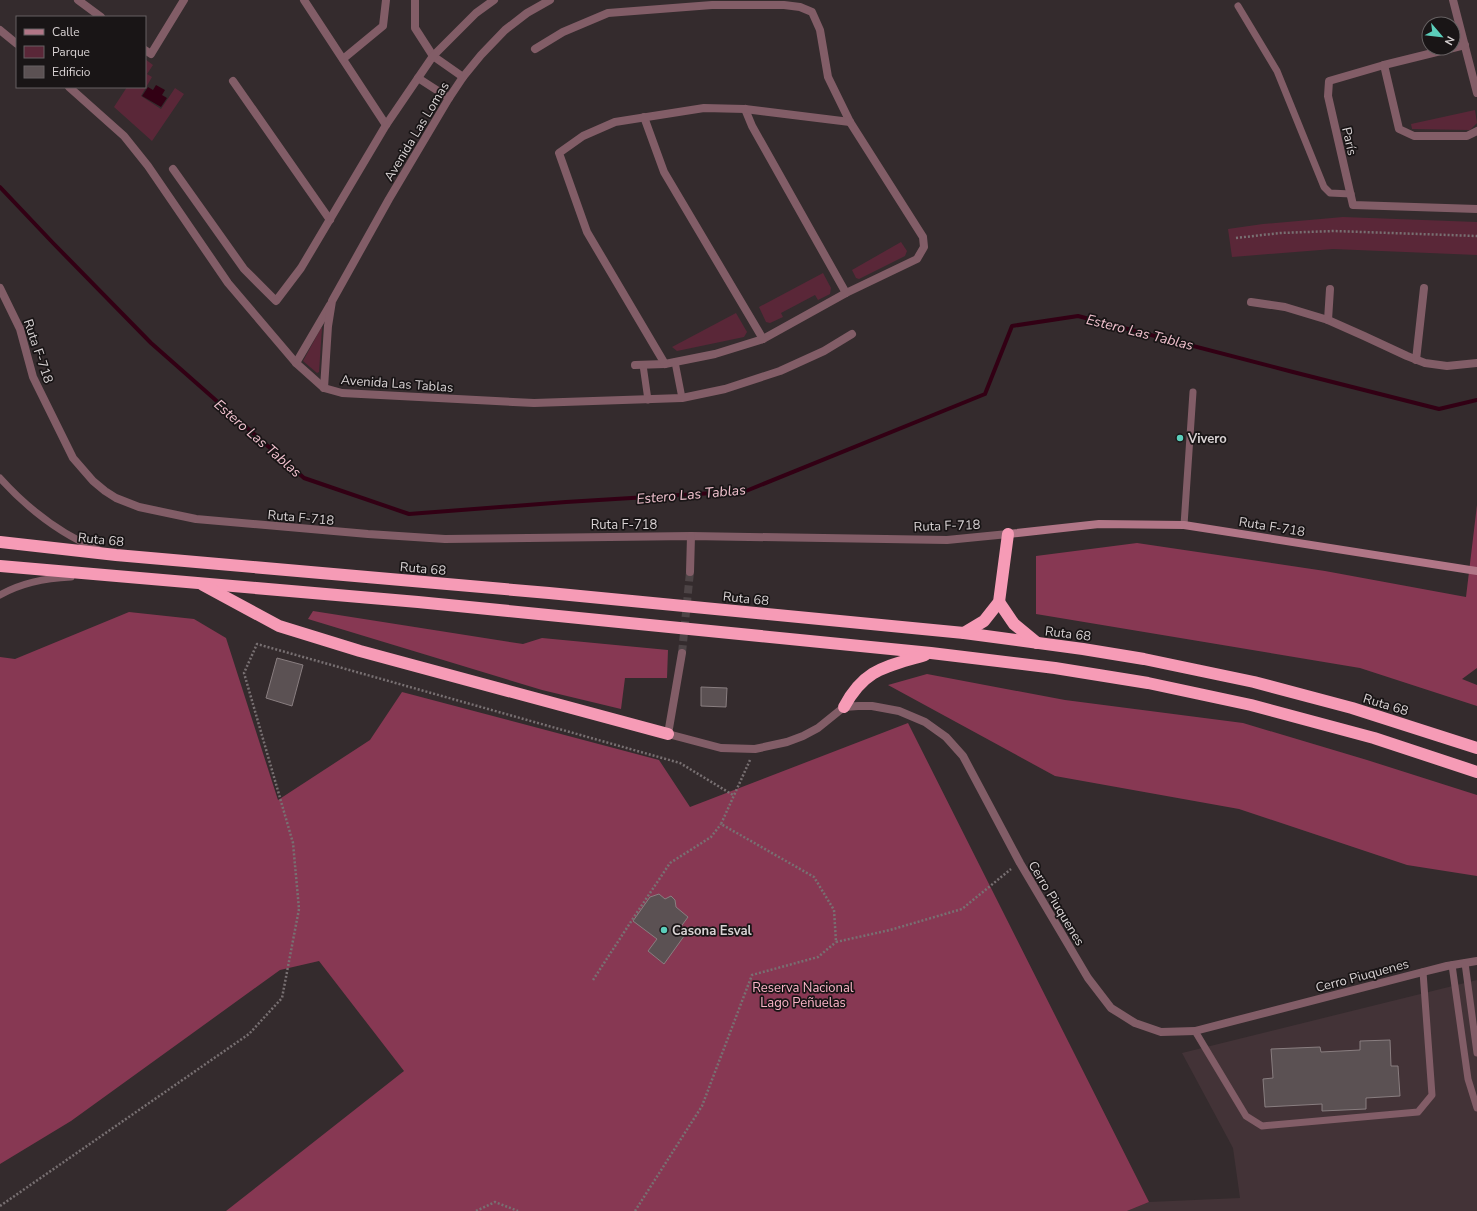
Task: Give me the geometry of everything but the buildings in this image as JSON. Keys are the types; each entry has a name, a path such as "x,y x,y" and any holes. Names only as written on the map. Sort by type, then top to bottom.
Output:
{"highway":[{"path":"964,633 984,621 999,602 1008,534"},
{"name":"Ruta 68","path":"0,542 116,555 549,593 964,633 1083,649 1144,659 1254,682 1352,708 1477,748"},
{"path":"0,566 418,602 931,653 1055,668 1199,693 1313,720 1374,738 1477,772"},
{"path":"199,582 279,626 360,651 668,734"},
{"path":"999,602 1014,624 1038,644"},
{"path":"844,707 848,698 861,682 878,670 898,662 931,653"}],"main road":[{"name":"Ruta F-718","path":"1008,534 1099,524 1184,525 1378,554 1440,566 1477,571"}],"street":[{"path":"78,0 100,16"},
{"path":"146,51 151,54 184,0"},
{"path":"304,0 386,125"},
{"path":"343,59 384,26 386,0"},
{"path":"416,0 415,28 433,56 463,77"},
{"path":"173,169 244,269 276,301 301,268 386,125 433,56 476,13 494,0"},
{"name":"Avenida Las Lomas","path":"296,363 389,199 463,77 481,55 505,30 527,13 550,0"},
{"path":"1453,0 1477,93"},
{"path":"534,49 563,32 608,13 712,5 784,5 800,7 812,12 820,30 828,77 850,122 923,237 924,247 917,259 846,293 763,339 715,354 665,364 639,365"},
{"path":"0,30 16,43"},
{"path":"1465,45 1384,65 1399,129 1414,136 1467,136 1477,131"},
{"name":"París","path":"1384,65 1328,81 1328,96 1353,205 1477,210"},
{"path":"418,78 449,98"},
{"path":"233,81 330,220"},
{"name":"Avenida Las Tablas","path":"70,88 124,136 148,166 228,283 296,363 324,388 342,393 534,403 682,398 725,389 780,371 824,351 852,334"},
{"path":"665,364 587,232 559,153 583,136 615,122 704,108 745,109 850,122"},
{"path":"745,109 752,126 846,293"},
{"path":"644,117 664,172 763,339"},
{"name":"Ruta F-718","path":"0,288 20,329 33,377 73,458 93,481 116,498 139,507 196,519 368,534 445,538 691,536 947,540 1008,534"},
{"path":"1416,360 1424,288"},
{"path":"1328,320 1330,289"},
{"name":"Avenida Las Lomas","path":"324,388 328,326 332,301"},
{"path":"1251,302 1284,307 1328,320 1425,363 1447,366 1477,363"},
{"path":"690,572 691,536"},
{"path":"682,653 668,734 721,748 755,749 787,742 803,736 818,728 844,707"},
{"name":"Cerro Piuquenes","path":"844,707 872,706 899,711 925,722 946,737 963,756 1020,862 1088,978 1111,1008 1135,1023 1161,1032 1195,1031 1422,972 1477,961"}],"lane":[{"path":"1238,6 1277,71 1324,187 1330,193 1351,194"},
{"path":"675,362 682,398"},
{"path":"639,365 648,400"},
{"path":"1184,525 1193,392"},
{"path":"0,478 35,512 50,524 82,542 116,555"},
{"path":"2,593 47,579 97,575"},
{"path":"1465,963 1477,1053"},
{"path":"1452,965 1468,1079 1477,1108"},
{"path":"1195,1031 1246,1116 1262,1126 1418,1112 1432,1095 1422,972"}],"path":[{"path":"1236,238 1280,233 1328,231 1477,236"},
{"path":"0,1206 249,1034 282,998 299,910 293,843 244,673 257,644 680,763 733,795"},
{"path":"593,980 670,863 711,837 721,824 744,771"},
{"path":"721,824 814,877 834,910 836,942"},
{"path":"635,1211 702,1106 752,975 818,957 836,942 890,930 962,909 1020,862"},
{"path":"476,1211 495,1202 518,1211"}],"shaded area":[{"path":"156,85 165,90 162,95 167,98 161,107 142,96 148,87 153,90"},
{"path":"1477,980 1477,1211 1127,1211 1149,1202 1240,1198 1233,1148 1182,1053"}],"green space":[{"path":"146,60 153,65 147,74 152,77 146,87"},
{"path":"126,88 146,88 141,96 161,109 175,88 184,94 152,141 114,107"},
{"path":"1475,110 1477,123 1470,130 1412,129 1411,124"},
{"path":"1343,217 1477,222 1477,255 1333,249 1232,257 1228,229 1263,224"},
{"path":"901,242 907,251 905,256 859,279 856,278 852,270"},
{"path":"823,273 831,288 830,294 818,300 815,295 781,313 783,317 770,323 766,322 759,307"},
{"path":"736,313 747,332 744,337 677,351 672,347"},
{"path":"321,328 319,372 317,373 303,361"},
{"path":"1477,505 1477,668 1462,679 1477,685 1477,706 1360,668 1036,614 1036,556 1137,543 1325,571 1466,597"},
{"path":"313,611 523,644 542,638 668,650 667,678 625,678 621,709 542,690 308,619"},
{"name":"Reserva Nacional Lago Peñuelas","path":"129,612 194,619 226,638 278,800 370,740 402,692 659,760 690,807 908,723 1149,1202 1127,1211 226,1211 404,1071 319,961 280,970 71,1121 0,1164 0,657 15,659"},
{"path":"927,674 1065,700 1243,723 1477,795 1477,876 1407,865 1239,809 1055,776 888,685"}],"waterway":[{"name":"Estero Las Tablas","path":"0,187 151,343 304,478 409,514 566,502 746,491 985,394 1012,326 1078,316 1439,409 1477,400"}],"tunnel":[{"path":"682,653 690,572"}],"place":[{"name":"Vivero","path":"1180,438"},
{"name":"Casona Esval","path":"664,930"}]}
